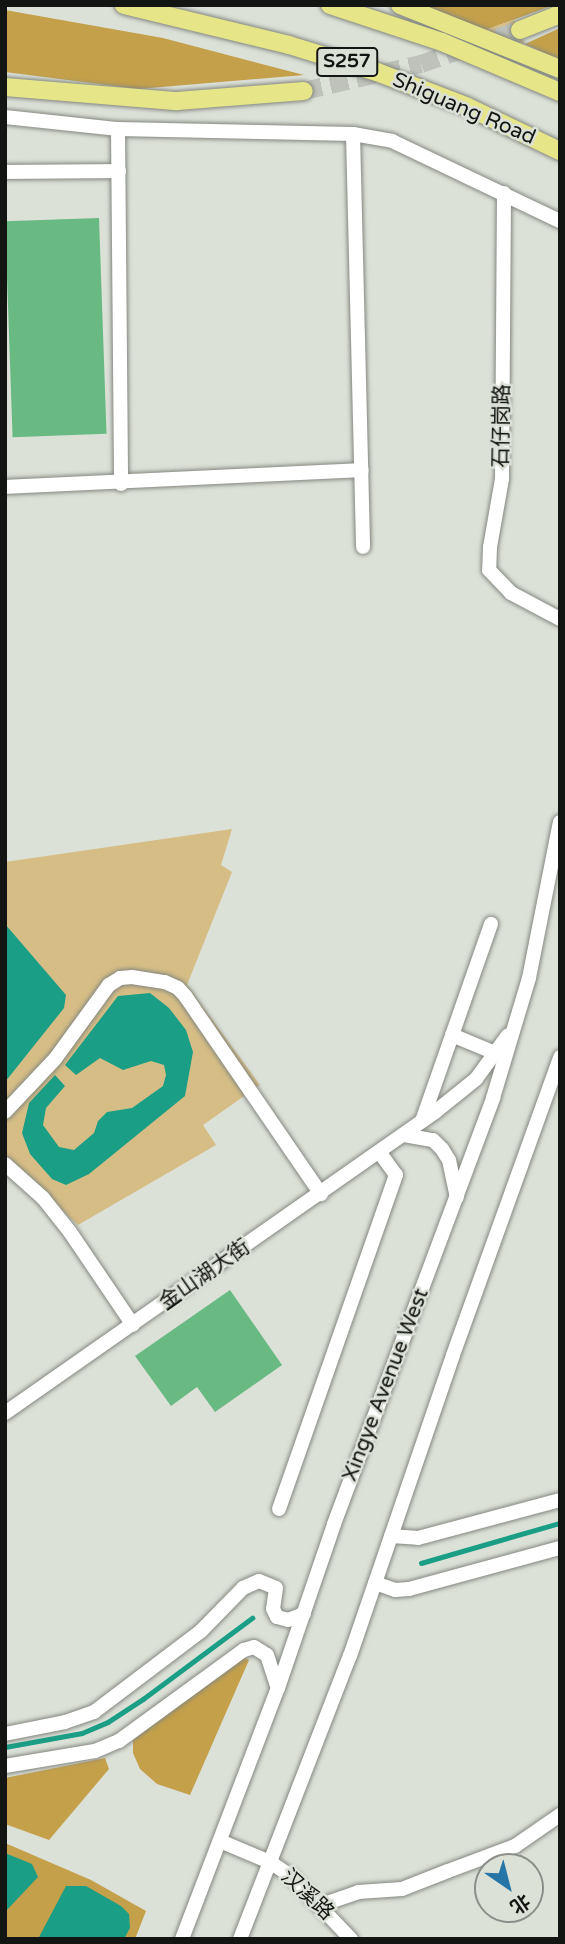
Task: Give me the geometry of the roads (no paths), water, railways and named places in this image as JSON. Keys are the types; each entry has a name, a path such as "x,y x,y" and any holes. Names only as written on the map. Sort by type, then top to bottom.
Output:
{"main road":[{"name":"Shiguang Road","path":"124,5 289,45 377,72 468,107 560,151"},
{"name":"S257","path":"330,5 442,42 560,92"},
{"path":"400,5 560,69"},
{"path":"520,30 560,14"},
{"path":"5,87 177,101 304,91"}],"street":[{"path":"5,117 118,129 353,134 392,142 560,221"},
{"path":"118,129 121,484"},
{"path":"353,134 363,547"},
{"path":"5,173 119,171"},
{"name":"石仔岗路","path":"504,193 502,479 489,547 489,570 511,593 560,619"},
{"path":"5,487 121,484 362,470"},
{"name":"Xingye Avenue West","path":"182,1939 278,1688 334,1524 493,1098 541,930 560,822"},
{"path":"422,1122 491,925"},
{"path":"5,1112 55,1059 109,985 120,978 132,977 165,982 178,988 186,997 321,1194"},
{"name":"金山湖大街","path":"5,1413 422,1122 476,1079 506,1039 521,1005"},
{"path":"453,1035 495,1053"},
{"path":"240,1939 375,1583 560,1058"},
{"path":"404,1135 433,1140 442,1149 449,1160 457,1198"},
{"path":"279,1509 396,1175 380,1153"},
{"path":"5,1164 43,1198 70,1232 133,1325"},
{"path":"391,1536 418,1538 560,1500"},
{"path":"375,1583 395,1590 410,1589 560,1548"},
{"path":"5,1734 65,1722 94,1712 201,1631 243,1588 259,1581 276,1588 278,1594 274,1609 277,1617 288,1620 304,1614"},
{"path":"5,1766 94,1751 119,1741 244,1650 254,1647 267,1655 278,1688"},
{"path":"321,1905 358,1892 402,1889 437,1876 515,1846 560,1815"},
{"name":"汉溪路","path":"220,1841 270,1862 291,1876 351,1939"}],"waterway":[{"path":"421,1563 560,1523"},
{"path":"5,1747 82,1733 108,1722 252,1618"}],"tunnel":[{"path":"304,91 421,64 520,30"}]}
